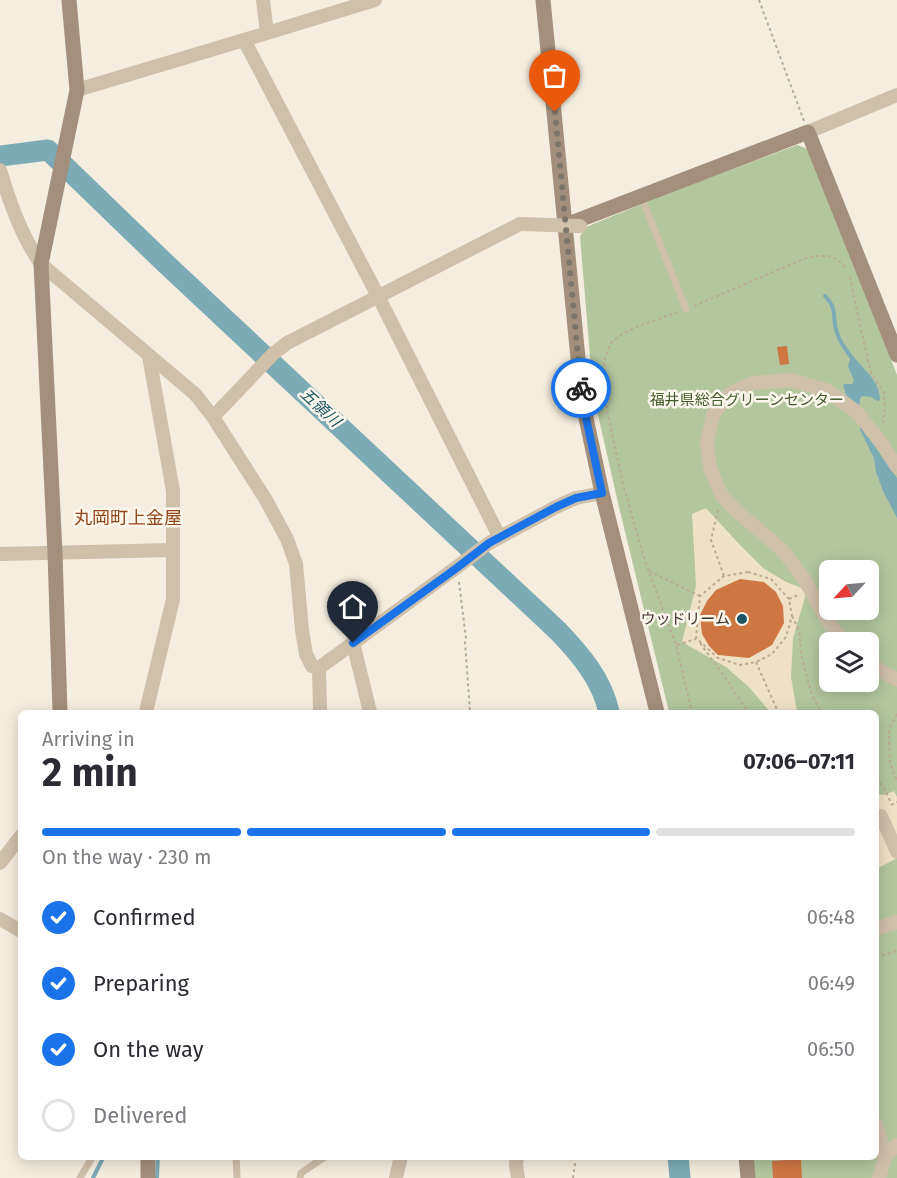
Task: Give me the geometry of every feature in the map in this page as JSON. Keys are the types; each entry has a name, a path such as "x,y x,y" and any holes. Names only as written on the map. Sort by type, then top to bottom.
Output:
{"street":[{"path":"60,710 41,264 76,90 69,0"},
{"path":"263,0 267,33"},
{"path":"76,90 375,0"},
{"path":"543,0 573,226 582,399 602,493 656,710"},
{"path":"244,40 500,536"},
{"path":"213,417 273,354 287,343 520,224 573,226 641,196 897,95"},
{"path":"808,132 897,355"},
{"path":"0,172 18,223 41,264 195,394 213,417 266,500 286,539 296,564 306,654 312,666 319,668"},
{"path":"146,710 173,599 173,491 149,356"},
{"path":"836,632 804,579 783,551 722,496 710,468 708,442 713,415 728,395 752,383 791,380 826,390 857,412 897,467"},
{"path":"319,668 482,547 576,498 602,493"},
{"path":"0,554 173,550"},
{"path":"353,643 370,710"},
{"path":"319,668 320,710"},
{"path":"879,669 897,680"},
{"path":"880,816 897,852"},
{"path":"0,863 18,840"},
{"path":"0,920 18,929"},
{"path":"879,928 897,922"},
{"path":"879,1135 885,1156"},
{"path":"879,1178 885,1156 897,1144"},
{"path":"148,1160 148,1178"},
{"path":"396,1178 400,1160"},
{"path":"517,1160 518,1178"},
{"path":"746,1160 748,1178"}],"lane":[{"path":"641,196 686,309"},
{"path":"80,1178 91,1160"},
{"path":"236,1160 237,1178"},
{"path":"300,1178 301,1173 320,1160"}],"path":[{"path":"759,0 808,132"},
{"path":"722,496 711,540 724,576"},
{"path":"458,567 470,710"},
{"path":"649,571 700,596"},
{"path":"747,710 696,638 700,596 724,576 748,572 771,579 789,599 792,616 799,630 802,659 811,692 819,710"},
{"path":"696,638 718,658 740,665 756,662 772,654 786,637 792,616"},
{"path":"676,645 696,638"},
{"path":"756,662 777,710"},
{"path":"897,714 889,729 890,763 897,781"},
{"path":"879,782 891,805"},
{"path":"879,956 897,951"},
{"path":"573,1178 575,1160"}],"green space":[{"name":"福井県総合グリーンセンター","path":"797,145 811,150 897,375 897,1178 754,1178 753,1160 879,1160 879,710 669,710 593,393 580,236 586,227 671,192"}],"shaded area":[{"path":"706,508 763,568 786,582 807,590 793,638 791,677 797,710 768,710 749,687 726,667 682,642 696,586 692,514"},
{"path":"894,791 897,797 897,858 879,867 879,794"}],"water":[{"path":"854,357 871,376 880,400 862,396 859,407 847,397 843,385 852,384 854,381 848,366 850,359"},
{"path":"869,438 897,478 897,518 876,472 874,458 865,440"}],"building":[{"path":"787,346 789,364 780,365 777,347"},
{"name":"ウッドリーム","path":"740,579 764,582 776,592 783,606 784,623 772,645 749,658 718,655 702,634 700,615 707,601 716,590"},
{"path":"801,1160 802,1178 773,1178 772,1161"}],"waterway":[{"name":"五領川","path":"0,156 48,150 165,263 558,631 590,668 608,710"},
{"path":"825,296 832,306 838,337 852,358"},
{"path":"862,429 867,439"},
{"path":"93,1178 102,1160"},
{"path":"157,1178 158,1160"},
{"name":"五領川","path":"678,1160 680,1178"}],"way so far":[{"path":"555,112 581,388"}],"place":[{"name":"ウッドリーム","path":"742,619"}],"district":[{"name":"丸岡町上金屋","path":"128,518"}],"route":[{"path":"353,643 500,536 576,498 602,493 581,388"}]}
